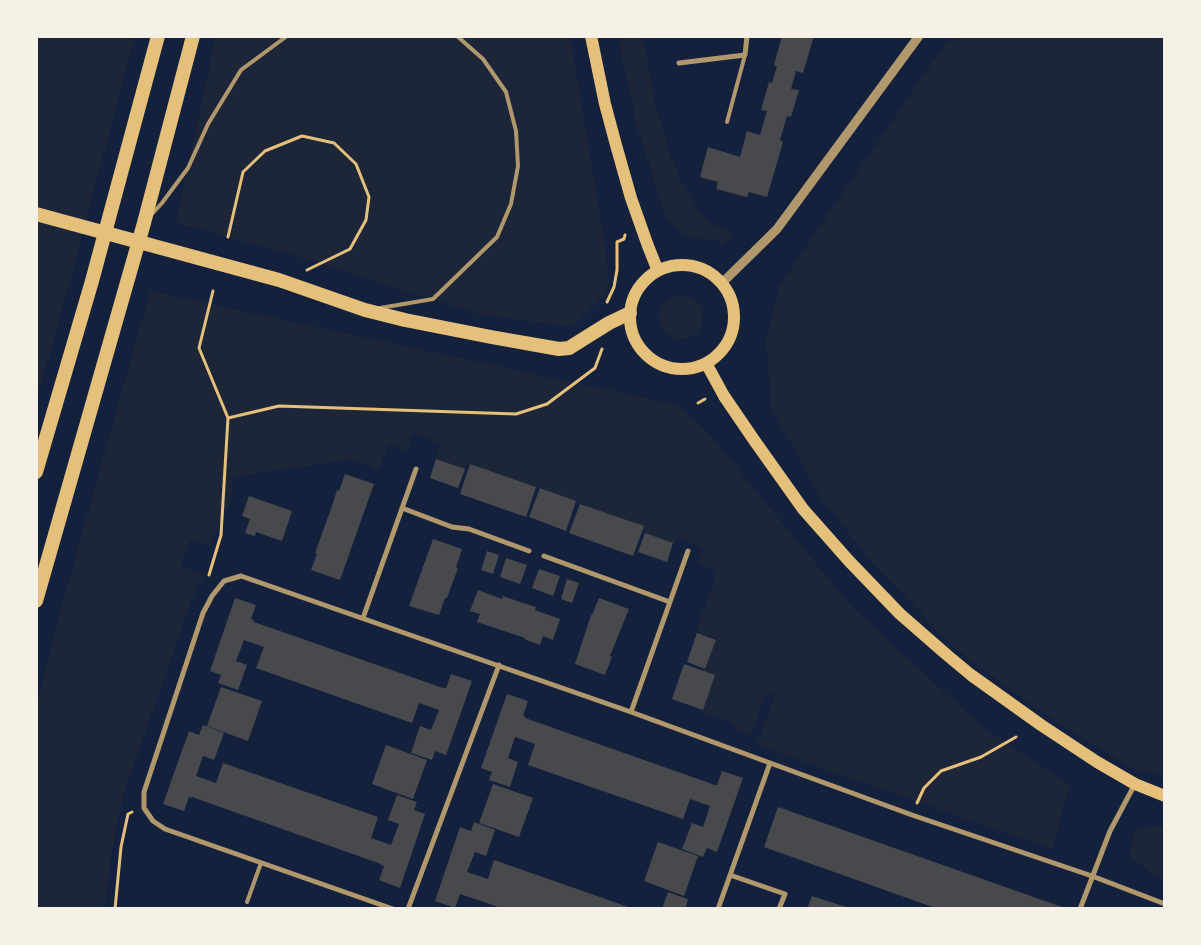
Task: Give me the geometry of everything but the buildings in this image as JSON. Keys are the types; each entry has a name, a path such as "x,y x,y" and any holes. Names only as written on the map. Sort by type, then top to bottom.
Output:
{"highway":[{"path":"36,472 94,271 158,36"},
{"path":"36,601 144,223 193,36"},
{"path":"36,214 279,280 366,310 405,320 559,349 569,348 609,323 630,313"}],"main road":[{"path":"591,36 605,104 631,198 658,271"},
{"path":"675,266 692,266 708,272 721,284 731,300 734,318 730,336 721,352 706,363 695,368 670,368 659,364 648,357 634,337 630,325 633,300 638,288 647,278 658,271 675,266"},
{"path":"706,363 724,396 803,510 849,562 900,614 971,675 1042,725 1135,784 1165,796"}],"street":[{"path":"679,63 745,55 747,36"},
{"path":"721,284 777,229 919,36"},
{"path":"363,618 416,469"},
{"path":"402,508 452,527 470,530 529,551"},
{"path":"631,712 688,551"},
{"path":"544,556 670,602"},
{"path":"393,909 165,829 153,821 144,808 144,792 202,613 224,581 241,576 499,665 912,814 1092,876 1165,904"},
{"path":"408,909 499,665"},
{"path":"718,909 770,763"},
{"path":"1080,909 1110,831 1135,784"},
{"path":"730,875 785,894 780,909"}],"lane":[{"path":"144,223 162,203 188,168 208,124 241,70 287,36"},
{"path":"366,310 433,299 497,237 511,204 518,166 516,131 506,92 483,59 456,36"},
{"path":"727,122 745,55"},
{"path":"247,902 261,863"}],"path":[{"path":"228,237 243,172 265,151 302,136 334,143 356,164 369,197 366,220 350,249 307,270 279,280"},
{"path":"603,306 614,287 617,270 617,242"},
{"path":"209,576 221,535 228,418 199,348 213,291"},
{"path":"228,418 279,406 516,414 547,404 596,368 604,341"},
{"path":"912,814 924,788 941,772 981,757 1016,736"},
{"path":"115,909 120,847 128,814 144,808"}],"shaded area":[{"path":"36,36 135,36 54,341 36,399"},
{"path":"216,36 570,36 607,258 609,291 573,327 482,315 287,253 176,223"},
{"path":"618,36 643,36 655,103 671,156 682,183 697,208 709,222 735,234 721,247 718,239 693,238 678,230 665,215 637,126"},
{"path":"957,36 1165,36 1165,778 1128,766 1035,708 956,649 871,562 817,492 771,406 766,339 779,286 943,47"},
{"path":"150,291 678,405 708,433 851,606 983,728 1070,785 1052,849 757,745 775,696 766,693 751,736 737,731 731,722 702,712 703,671 716,639 696,632 717,571 698,563 703,548 677,537 674,544 645,533 642,531 644,526 468,463 465,469 436,459 441,444 413,433 407,451 388,444 379,471 353,461 353,459 233,477 231,502 209,546 190,540 181,566 204,575 195,591 123,796 113,846 104,909 36,909 36,708 67,587"},
{"path":"677,295 685,295 697,301 703,317 697,333 685,339 677,339 665,333 659,321 659,313 665,301"},
{"path":"1154,825 1165,828 1165,880 1149,872 1129,855 1135,832"}]}
